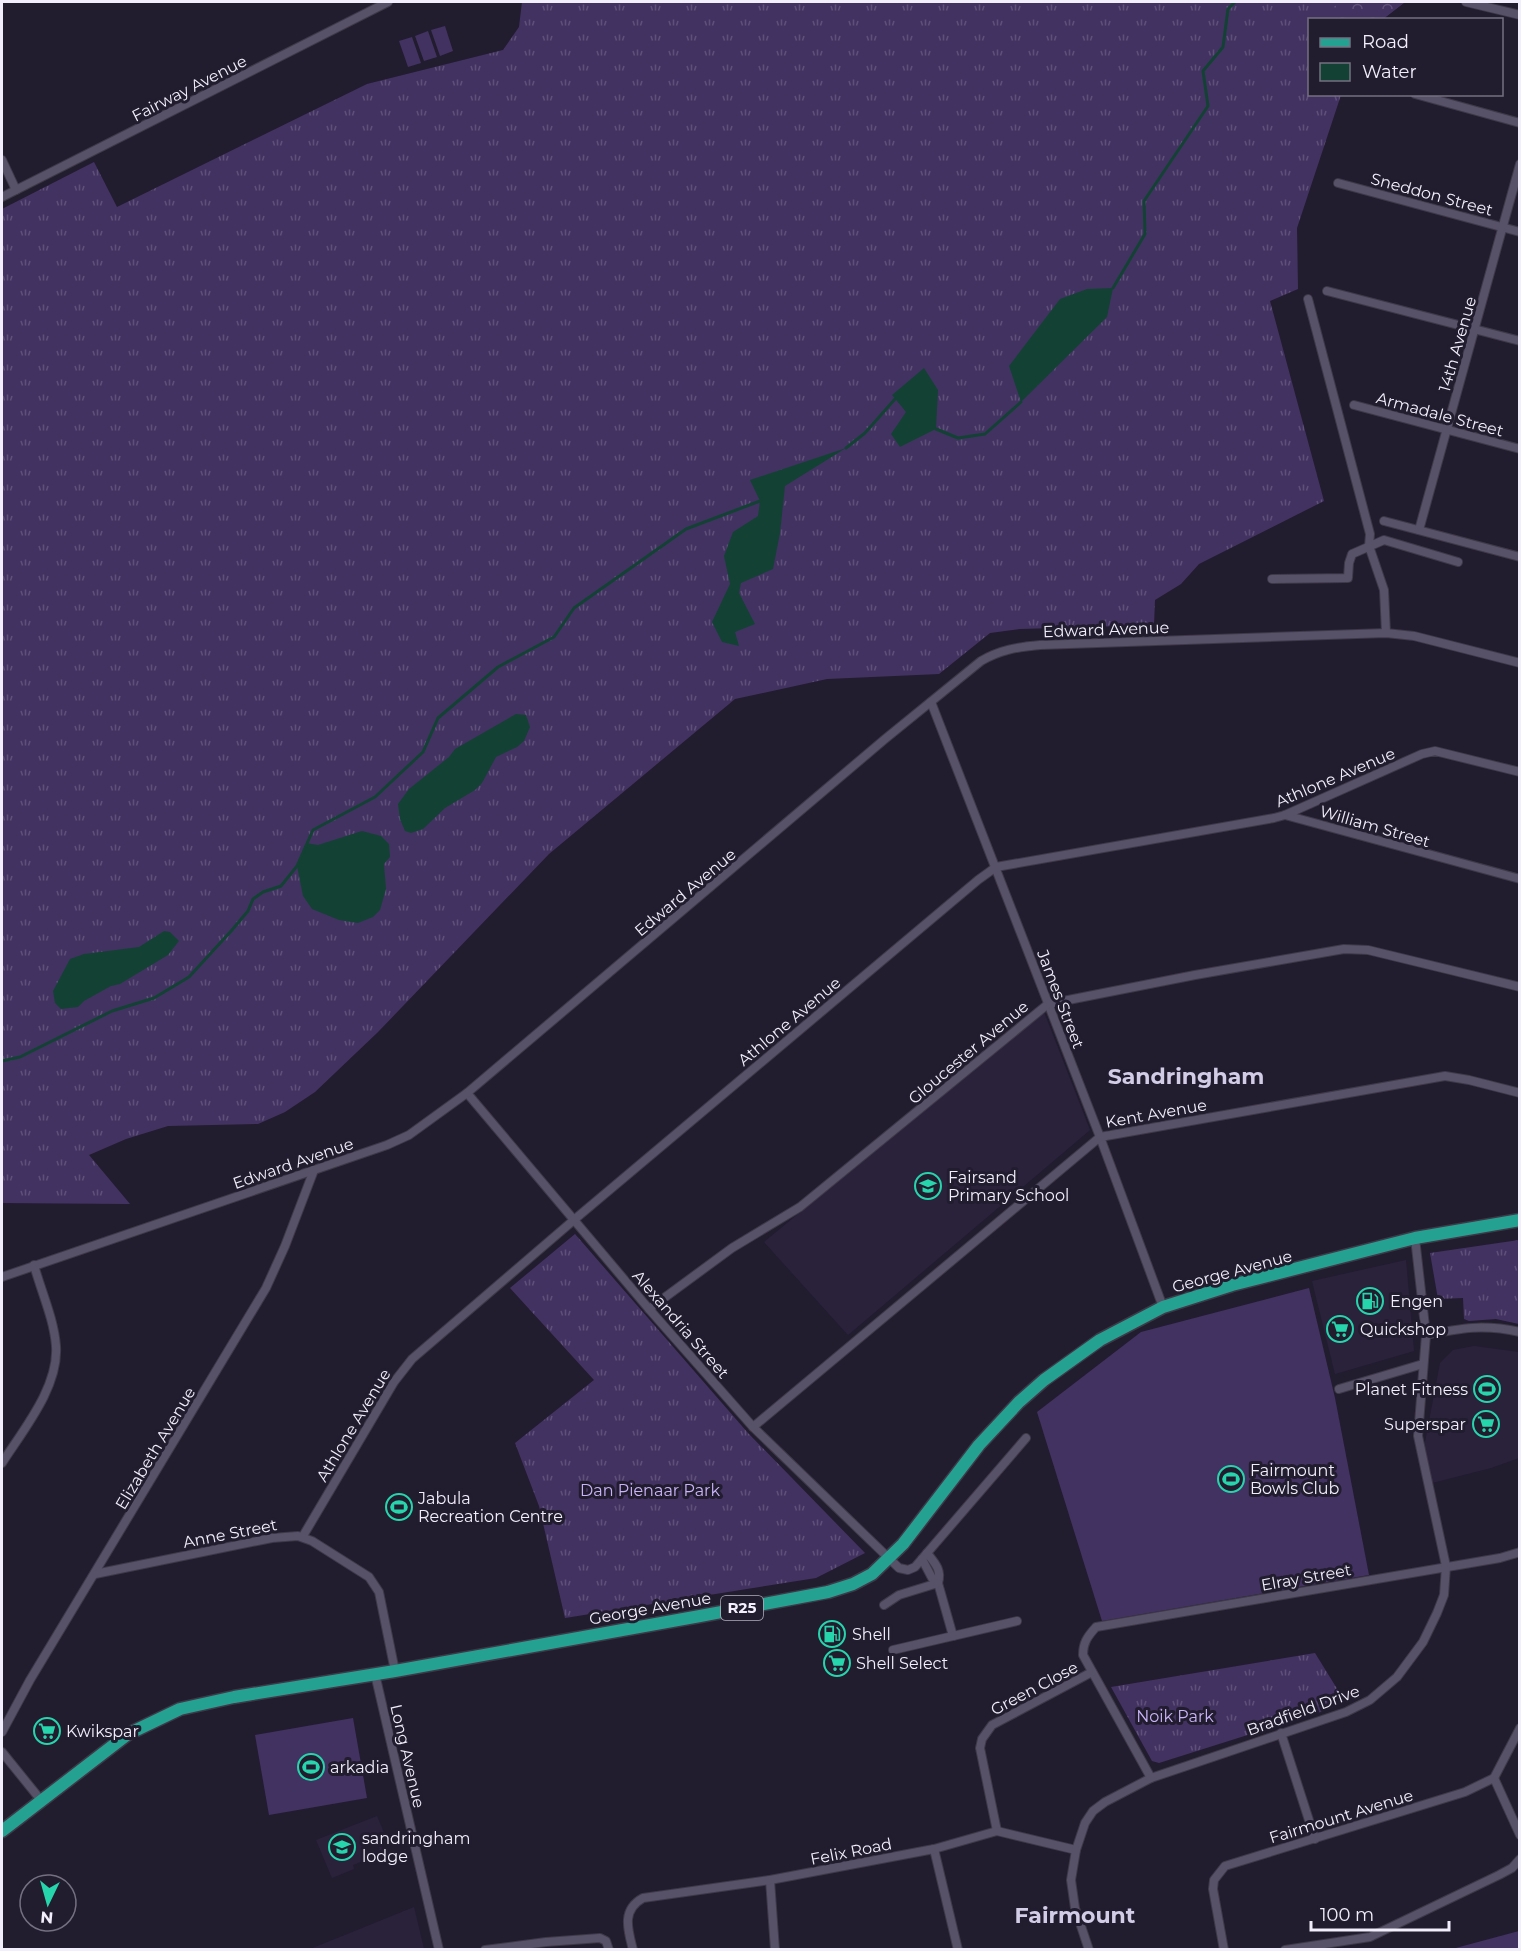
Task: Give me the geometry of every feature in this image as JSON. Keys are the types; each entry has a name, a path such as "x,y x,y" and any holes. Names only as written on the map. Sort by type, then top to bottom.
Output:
{"main road":[{"name":"George Avenue","path":"2,1831 40,1799 128,1734 180,1709 234,1696 395,1671 828,1592 853,1584 872,1574 903,1544 979,1445 1027,1395 1059,1368 1100,1340 1163,1307 1232,1285 1413,1242 1520,1220"},
{"name":"George Avenue","path":"1413,1242 1520,1228"}],"street":[{"name":"Fairway Avenue","path":"2,197 388,2"},
{"path":"1466,2 1520,15"},
{"path":"1422,96 1520,123"},
{"path":"2,160 16,190"},
{"name":"14th Avenue","path":"1419,531 1520,164"},
{"name":"Sneddon Street","path":"1338,183 1520,232"},
{"path":"1327,291 1520,341"},
{"path":"1308,299 1371,534 1370,546 1383,590 1386,633"},
{"name":"Armadale Street","path":"1354,405 1520,449"},
{"path":"1384,521 1520,557"},
{"path":"1272,579 1348,578 1350,557 1384,540 1458,562"},
{"name":"Edward Avenue","path":"2,1277 409,1135 467,1093 931,702 981,661 995,653 1011,648 1040,645 1401,633 1520,663"},
{"name":"James Street","path":"931,702 1100,1137 1163,1307"},
{"name":"Athlone Avenue","path":"303,1536 393,1382 406,1365 575,1219 996,867 1285,815 1422,754 1435,751 1520,772"},
{"name":"William Street","path":"1285,815 1520,879"},
{"name":"Gloucester Avenue","path":"649,1310 732,1248 800,1207 1048,1004 1344,949 1368,950 1520,987"},
{"name":"Kent Avenue","path":"753,1427 1100,1137 1444,1076 1520,1093"},
{"name":"Alexandria Street","path":"467,1093 649,1310 753,1427 890,1558"},
{"name":"Elizabeth Avenue","path":"2,1732 30,1680 266,1288 314,1170"},
{"name":"Bradfield Drive","path":"1089,1950 1075,1908 1071,1884 1076,1850 1085,1822 1093,1811 1105,1802 1151,1778 1346,1712 1362,1704 1397,1677 1423,1642 1437,1613 1444,1595 1446,1566 1418,1436 1426,1335 1413,1242"},
{"path":"2,1463 46,1392 55,1360 55,1336 34,1265"},
{"path":"1426,1335 1480,1326 1520,1332"},
{"path":"1339,1389 1423,1364"},
{"path":"890,1558 899,1568 908,1570 915,1567 1026,1438"},
{"name":"Anne Street","path":"95,1574 272,1538 303,1536 365,1574 374,1583 379,1592 395,1671"},
{"name":"Elray Street","path":"1096,1627 1500,1558 1520,1552"},
{"path":"925,1556 938,1566 940,1576 938,1583 953,1636"},
{"path":"884,1605 899,1595 938,1583"},
{"path":"893,1650 1017,1621"},
{"name":"Green Close","path":"1096,1627 1087,1637 1083,1655 1151,1778"},
{"name":"Green Close","path":"997,1831 980,1749 985,1733 992,1725 1092,1672"},
{"name":"Long Avenue","path":"375,1674 439,1950"},
{"path":"1520,1728 1494,1778 1520,1835"},
{"path":"1281,1733 1315,1839"},
{"path":"2,1752 40,1799"},
{"name":"Fairmount Avenue","path":"1224,1950 1213,1889 1218,1873 1232,1862 1315,1839 1465,1792 1494,1778"},
{"name":"Felix Road","path":"633,1950 627,1919 632,1906 643,1898 770,1880 934,1849 997,1831 1076,1850"},
{"path":"934,1849 958,1950"},
{"path":"1285,1950 1375,1935 1499,1875 1512,1868 1520,1859"},
{"path":"770,1880 775,1950"},
{"path":"484,1950 540,1942 600,1938 606,1941 609,1950"}],"shaded area":[{"name":"Fairsand Primary School","path":"1044,1012 1090,1130 848,1335 764,1242"},
{"path":"1406,1260 1414,1351 1335,1374 1312,1281"},
{"path":"1474,1346 1519,1352 1519,1458 1491,1468 1432,1483 1423,1453 1440,1363 1453,1350"},
{"name":"sandringham lodge","path":"377,1816 390,1847 374,1853 380,1849 373,1833 361,1837 370,1858 353,1865 354,1869 332,1878 316,1840"},
{"path":"414,1907 424,1949 310,1949 340,1937"}],"green space":[{"path":"522,2 1405,2 1384,18 1308,18 1308,96 1341,96 1297,228 1298,289 1270,301 1324,501 1199,564 1181,584 1155,600 1154,625 1020,629 990,633 939,674 827,679 735,699 549,854 378,1032 315,1092 285,1112 258,1124 168,1126 126,1139 89,1155 130,1204 2,1203 2,209 94,162 117,207 367,84 503,50 519,27"},
{"path":"1339,2 1405,2 1384,18 1329,18"},
{"path":"445,26 453,51 440,56 431,30"},
{"path":"428,31 437,57 424,61 415,36"},
{"path":"412,37 421,63 408,67 399,41"},
{"name":"Dan Pienaar Park","path":"575,1234 748,1433 865,1553 816,1578 565,1618 539,1506 515,1443 594,1380 510,1288"},
{"path":"1519,1240 1519,1324 1496,1319 1469,1321 1464,1319 1463,1298 1438,1299 1430,1253"},
{"path":"1309,1288 1335,1398 1369,1575 1102,1621 1037,1412 1141,1332"},
{"name":"Noik Park","path":"1315,1653 1344,1700 1330,1709 1159,1763 1152,1761 1111,1687"},
{"name":"arkadia","path":"353,1718 367,1798 269,1815 255,1735"},
{"path":"1519,1931 1519,1949 1452,1949"}],"water":[{"path":"1113,288 1107,317 1021,402 1009,366 1060,299 1087,289"},
{"path":"924,368 938,390 936,429 900,447 891,434 906,412 892,395"},
{"path":"846,448 785,486 773,569 741,583 739,593 755,624 735,632 739,646 722,642 712,622 730,584 724,556 733,532 758,516 760,501 750,480"},
{"path":"516,714 526,715 530,727 524,741 496,757 482,783 475,790 445,808 423,829 411,833 405,831 400,819 398,804 409,789 449,757 455,749"},
{"path":"362,831 381,836 389,844 390,857 384,864 386,889 380,910 373,917 358,923 339,920 312,909 303,896 297,866 306,843 318,845"},
{"path":"164,931 170,932 179,941 168,955 120,984 111,986 84,1001 78,1007 61,1009 55,1003 53,991 70,959 84,954 139,947"}],"waterway":[{"path":"1113,288 1145,234 1144,201 1208,106 1203,71 1223,47 1228,9 1235,2"},
{"path":"846,448 865,433 895,399"},
{"path":"936,429 958,438 985,434 1021,402"},
{"path":"2,1061 20,1057 112,1011 154,998 189,977 248,911 253,899 263,892 281,886 297,866 313,830 375,797 423,752 438,718 498,667 554,637 574,608 686,529 760,501"}],"place":[{"name":"Fairsand Primary School","path":"928,1186"},
{"name":"Engen","path":"1370,1301"},
{"name":"Quickshop","path":"1340,1329"},
{"name":"Planet Fitness","path":"1487,1389"},
{"name":"Superspar","path":"1486,1424"},
{"name":"Fairmount Bowls Club","path":"1231,1479"},
{"name":"Jabula Recreation Centre","path":"399,1507"},
{"name":"Shell","path":"832,1634"},
{"name":"Shell Select","path":"837,1663"},
{"name":"Kwikspar","path":"47,1731"},
{"name":"arkadia","path":"311,1767"},
{"name":"sandringham lodge","path":"342,1847"}],"district":[{"name":"Sandringham","path":"1186,1076"},
{"name":"Fairmount","path":"1075,1915"}]}
